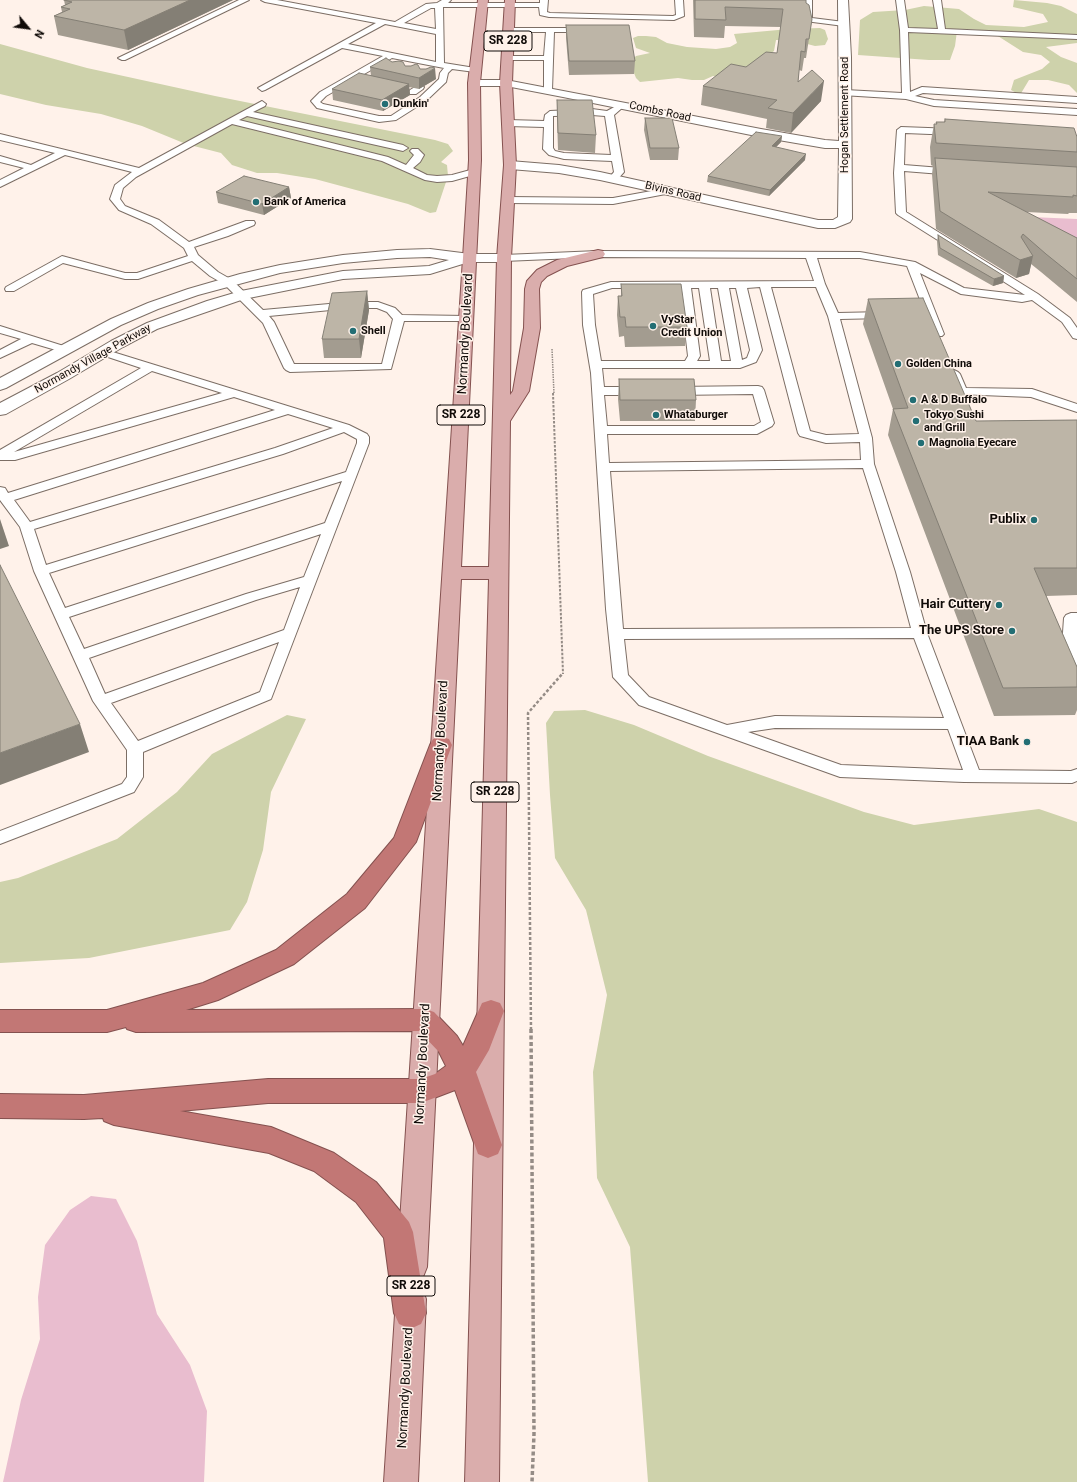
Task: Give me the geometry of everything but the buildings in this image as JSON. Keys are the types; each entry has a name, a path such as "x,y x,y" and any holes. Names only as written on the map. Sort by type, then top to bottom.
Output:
{"highway":[{"path":"107,1021 209,992 286,958 356,901 404,842 441,745"},
{"path":"0,1106 84,1107 268,1091 421,1091 444,1083 462,1070 476,1050 491,1011"},
{"path":"0,1021 425,1020 448,1044 462,1070 488,1145"},
{"path":"84,1107 272,1140 324,1162 366,1192 398,1232 410,1313"}],"main road":[{"name":"Normandy Boulevard","path":"400,1482 425,1020 470,258 474,172 474,83 482,2"},
{"name":"SR 228","path":"482,1482 504,258 510,165 506,83 510,2"},
{"path":"501,420 520,391 532,328 532,289 534,280 542,273 562,263 598,254"},
{"path":"451,573 498,573"}],"street":[{"name":"Hogan Settlement Road","path":"835,224 845,219 843,0"},
{"name":"Combs Road","path":"474,83 506,83 548,90 760,133 845,146"},
{"name":"Bivins Road","path":"510,165 559,169 613,179 818,224 835,224"},
{"name":"Normandy Village Parkway","path":"0,385 116,322 153,306 228,282 280,269 343,259 430,253 470,258 504,258"},
{"name":"Normandy Village Parkway","path":"0,410 152,326 194,310 241,295 343,275 430,270 470,258"}],"lane":[{"path":"122,58 245,0"},
{"path":"265,0 439,32"},
{"path":"439,5 447,0"},
{"path":"397,24 429,6 482,2 543,3 543,13 549,15 621,20 674,18 680,16 679,0"},
{"path":"808,0 808,19 844,24"},
{"path":"900,0 904,30 906,96"},
{"path":"937,0 942,32"},
{"path":"439,5 440,65"},
{"path":"262,88 383,22"},
{"path":"509,30 594,30"},
{"path":"548,90 550,30"},
{"path":"904,30 1077,37"},
{"path":"340,45 449,67 475,70"},
{"path":"391,55 381,65 351,78 323,94 315,101 316,104 386,119 406,111 427,95 443,80 439,76 449,67"},
{"path":"508,58 548,58"},
{"path":"351,78 362,81 369,76"},
{"path":"414,88 427,95"},
{"path":"906,96 922,90 1077,100"},
{"path":"845,93 906,96 934,103 1077,112"},
{"path":"262,104 141,171 118,187 115,199 122,208 155,222 188,246 194,256 214,274 228,282 268,322 290,368 387,366 399,318"},
{"path":"616,158 564,156 552,153 548,149 548,115 555,112 609,114 623,105"},
{"path":"245,113 403,148"},
{"path":"609,114 618,172 613,179"},
{"path":"231,121 360,151 385,159 420,175 437,179 452,178 474,172"},
{"path":"508,124 549,124"},
{"path":"961,132 901,130 901,213 1034,296 1066,320 1077,336"},
{"path":"0,137 141,171"},
{"path":"407,169 417,160 419,155 415,151"},
{"path":"0,184 64,152"},
{"path":"0,160 33,168"},
{"path":"900,168 964,173"},
{"path":"508,200 613,201 668,191"},
{"path":"188,246 224,234 250,223"},
{"path":"504,258 598,254 860,255 911,264 961,292 1022,299 1034,296"},
{"path":"810,254 820,284 834,316 866,438 868,464 903,572 920,633 973,776"},
{"path":"10,289 62,259 125,276 138,276 194,256"},
{"path":"911,264 925,313 942,344"},
{"path":"765,284 804,433 826,439 866,438"},
{"path":"820,284 611,285 587,292 589,325 598,391 620,678 644,701 840,771 973,776 1077,776"},
{"path":"689,364 694,356 704,285"},
{"path":"704,285 721,365"},
{"path":"704,285 721,365"},
{"path":"595,364 721,365 752,360 756,350 741,285"},
{"path":"260,314 351,305 378,305 391,310 399,318 466,319"},
{"path":"834,316 897,314"},
{"path":"0,329 66,350"},
{"path":"0,355 30,338"},
{"path":"103,352 345,428 363,437 363,443 266,695 135,749"},
{"path":"950,364 961,391 1032,393 1077,408"},
{"path":"0,456 150,367"},
{"path":"598,391 758,390 768,423 757,430 600,430"},
{"path":"0,456 11,457 235,393"},
{"path":"0,838 128,788 135,777 135,749 101,701 40,571 28,527 3,494 288,410"},
{"path":"28,527 279,451 345,428"},
{"path":"603,467 868,464"},
{"path":"40,571 351,474"},
{"path":"60,615 331,526"},
{"path":"80,656 251,597 310,580"},
{"path":"1077,618 1071,618 1069,647 1077,672"},
{"path":"101,701 290,633"},
{"path":"616,634 920,633"},
{"path":"728,730 775,722 954,724"}],"green space":[{"path":"1014,0 1047,3 1061,6 1077,14 1077,43 1046,47 1061,57 1077,63 1077,93 1069,85 1048,80 1029,80 1020,95 1011,90 1014,80 1042,69 1050,62 1041,55 1023,52 990,31 968,29 957,31 955,46 950,60 858,55 860,20 873,12 905,10 924,6 959,9 986,25 1024,27 1048,22 1043,14 1013,7"},
{"path":"820,28 825,30 828,39 825,45 815,46 788,39 776,40 774,51 756,65 721,78 713,76 704,80 678,78 640,82 636,78 632,68 632,60 636,56 650,53 636,48 633,38 638,36 656,37 667,43 687,47 716,49 730,47 737,43 734,34"},
{"path":"0,44 87,68 215,96 435,140 448,144 453,151 441,162 447,165 448,176 436,212 430,213 408,204 315,179 277,173 257,173 232,165 221,153 186,144 142,126 101,114 46,105 0,94"},
{"path":"585,710 634,725 708,756 864,812 914,825 1039,809 1077,822 1077,1482 648,1482 630,1247 597,1178 593,1072 607,995 586,910 555,858 546,723 554,711"},
{"path":"287,715 306,719 271,792 263,850 247,902 230,930 89,958 0,963 0,882 18,878 117,839 177,792 212,754"}],"shaded area":[{"path":"1031,217 1077,219 1077,249"},
{"path":"91,1196 116,1199 137,1241 157,1314 190,1365 207,1411 204,1482 3,1482 21,1400 40,1339 38,1297 45,1245 70,1210"}],"place":[{"name":"Dunkin'","path":"385,104"},
{"name":"Bank of America","path":"256,202"},
{"name":"VyStar Credit Union","path":"653,326"},
{"name":"Shell","path":"353,331"},
{"name":"Golden China","path":"898,364"},
{"name":"A & D Buffalo","path":"913,400"},
{"name":"Whataburger","path":"656,415"},
{"name":"Tokyo Sushi and Grill","path":"916,421"},
{"name":"Magnolia Eyecare","path":"921,443"},
{"name":"Publix","path":"1034,520"},
{"name":"Hair Cuttery","path":"999,605"},
{"name":"The UPS Store","path":"1012,631"},
{"name":"TIAA Bank","path":"1027,742"}]}
